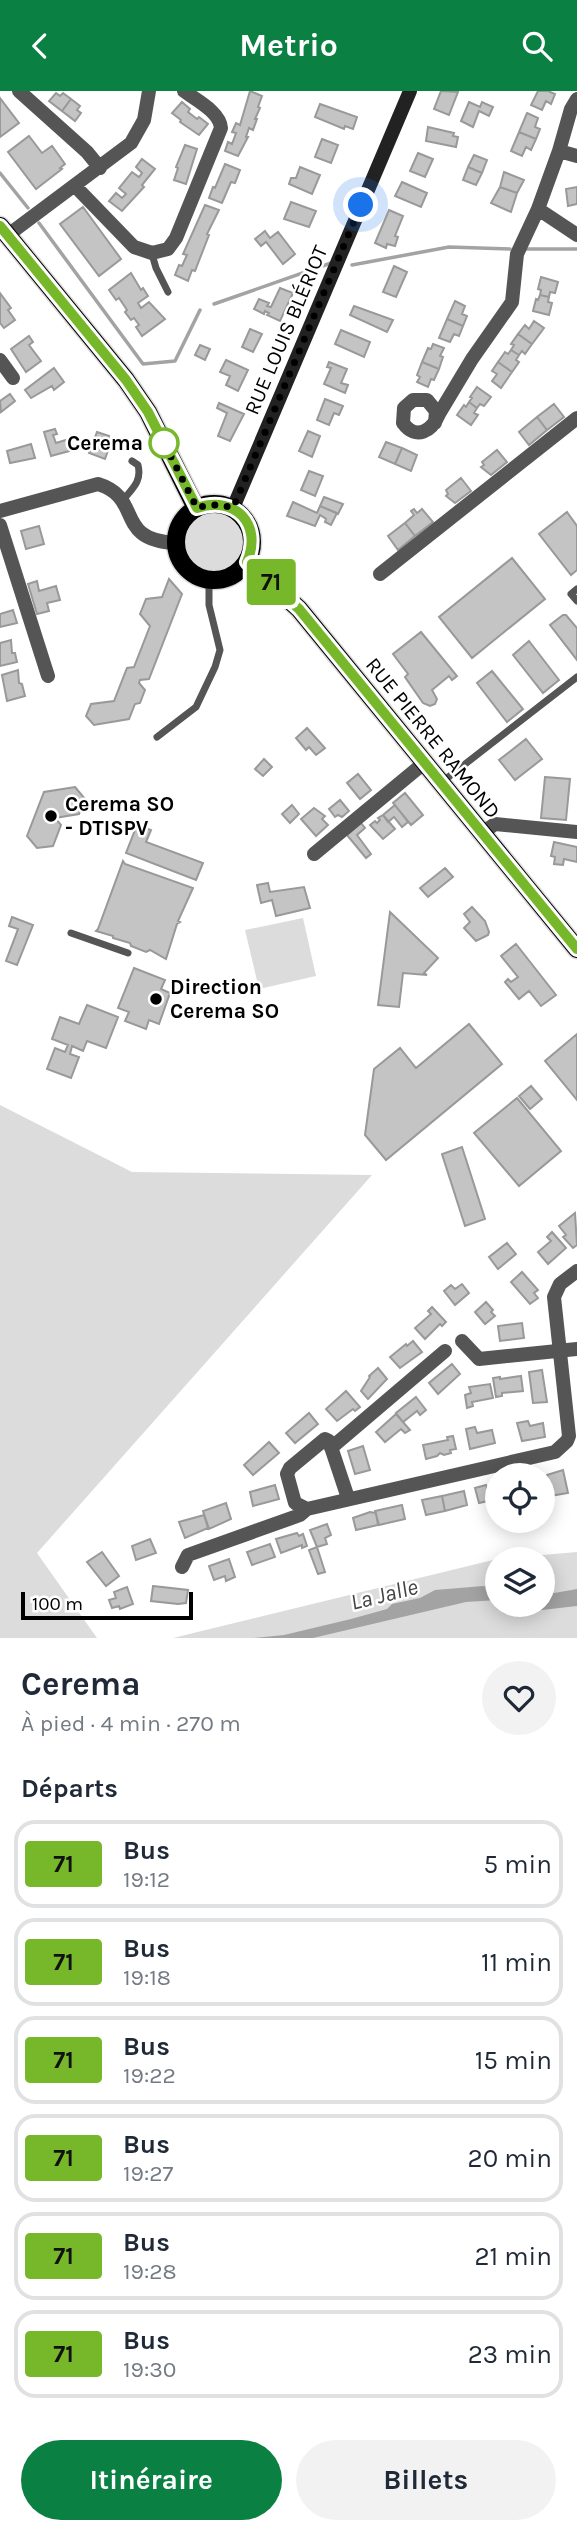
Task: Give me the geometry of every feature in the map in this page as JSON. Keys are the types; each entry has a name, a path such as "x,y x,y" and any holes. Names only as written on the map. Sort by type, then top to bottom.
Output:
{"main road":[{"path":"4,230 126,380 148,412 197,508"},
{"path":"208,504 233,508 243,516 249,526 252,538 247,562 230,576 209,579 196,575 186,567 179,556 176,543 181,523 197,508 208,504"},
{"name":"RUE PIERRE RAMOND","path":"247,562 299,609 577,949"}],"street":[{"path":"19,91 87,152 100,168"},
{"path":"4,230 75,186 122,152 138,133 144,120 149,91"},
{"path":"75,186 134,247 152,253 168,249 176,238 221,128 216,116 184,91"},
{"name":"RUE LOUIS BLÉRIOT","path":"233,508 410,91"},
{"path":"435,423 472,359 512,302 517,254 538,209 571,109 577,99"},
{"path":"559,151 577,156"},
{"path":"538,209 577,235"},
{"path":"0,360 13,378"},
{"path":"380,574 577,418"},
{"path":"0,511 98,484 111,488 123,500 135,527 144,536 158,542 176,543"},
{"path":"0,525 47,676"},
{"path":"314,854 424,763"},
{"path":"482,833 495,824 577,832"},
{"path":"182,1567 188,1555 300,1515 307,1509 545,1455 562,1447 573,1434 554,1297 560,1284 577,1271"},
{"path":"462,1341 479,1359 577,1349"},
{"path":"331,1448 445,1351"},
{"path":"307,1509 295,1503 287,1474 290,1468 321,1440 329,1441 348,1498"}],"lane":[{"path":"152,253 168,292"},
{"path":"123,500 137,483 140,474 138,465 132,461"},
{"path":"157,737 196,707 215,667 220,649 209,605 209,579"},
{"path":"577,589 571,594 577,601"},
{"path":"440,783 577,677"},
{"path":"71,933 128,954"}],"shaded area":[{"path":"215,513 226,515 239,526 244,542 242,553 231,566 215,571 204,569 191,558 186,542 188,531 199,518"},
{"path":"303,918 316,976 259,989 245,930"},
{"path":"0,1105 132,1172 372,1175 37,1553 97,1638 0,1638"},
{"path":"577,1552 577,1638 173,1638 485,1562 485,1617 555,1617 555,1554"},
{"path":"485,1586 485,1601 466,1602 313,1638 254,1638 284,1635 351,1619 387,1609 392,1604 420,1598 435,1590"},
{"path":"577,1589 577,1606 555,1608 555,1593"}],"building":[{"path":"250,91 262,96 258,107 260,108 253,130 249,128 248,137 238,156 225,151 228,142 232,144 236,133 232,132 236,123 240,125"},
{"path":"441,91 458,92 449,115 434,109"},
{"path":"538,91 555,94 551,104 546,101 542,110 531,105"},
{"path":"56,93 60,96 63,93 71,99 62,111 49,101"},
{"path":"0,98 19,123 0,137"},
{"path":"71,99 80,106 77,110 81,113 75,121 62,111"},
{"path":"182,102 190,109 188,112 208,124 199,135 172,113"},
{"path":"469,102 480,107 482,102 493,107 489,116 479,111 473,127 461,121"},
{"path":"320,104 357,117 353,129 345,126 344,129 315,117"},
{"path":"527,113 538,118 535,127 540,129 536,139 519,132"},
{"path":"428,127 454,133 453,136 458,137 456,147 426,141"},
{"path":"519,132 536,139 531,150 526,147 522,156 511,151"},
{"path":"29,136 42,153 52,146 65,164 36,189 8,152"},
{"path":"322,139 338,145 331,163 315,157"},
{"path":"185,145 197,149 186,184 174,180"},
{"path":"418,153 433,159 425,177 410,171"},
{"path":"474,155 487,160 482,173 468,167"},
{"path":"142,159 155,169 142,185 144,187 122,211 109,201 116,193 122,198 126,194 119,188 132,172 139,177 142,173 136,167"},
{"path":"225,164 240,170 235,183 231,182 222,203 209,198"},
{"path":"300,167 320,175 312,194 289,184 291,178 296,178"},
{"path":"468,167 482,173 476,185 463,180"},
{"path":"504,172 524,180 517,193 500,187"},
{"path":"402,182 427,193 421,207 395,196"},
{"path":"500,187 517,193 511,212 491,203"},
{"path":"577,187 577,204 568,206 566,189"},
{"path":"291,202 316,211 309,227 284,219"},
{"path":"205,205 219,210 207,234 209,235 195,271 192,270 188,281 175,275 187,255 183,254"},
{"path":"83,207 121,259 99,276 60,224"},
{"path":"389,210 403,216 395,236 398,237 395,246 387,244 386,248 375,243"},
{"path":"265,231 270,238 278,232 295,254 283,264 266,242 261,246 255,239"},
{"path":"394,266 407,272 396,297 383,292"},
{"path":"131,273 148,296 138,303 141,308 149,302 165,319 142,336 134,318 131,320 119,298 116,300 109,290"},
{"path":"541,277 558,282 555,293 550,292 549,297 540,295 541,290 538,289"},
{"path":"280,288 293,293 280,321 267,315 269,313 265,311 264,314 254,309 259,299 269,303 267,306 271,307"},
{"path":"0,293 11,308 8,310 15,320 4,328 0,323"},
{"path":"540,295 549,297 548,302 552,303 549,315 533,311"},
{"path":"455,301 465,306 462,314 467,316 463,326 447,319"},
{"path":"354,306 393,320 387,332 350,315"},
{"path":"447,319 463,326 459,336 454,334 450,342 439,338"},
{"path":"534,321 544,328 532,344 518,334 525,325 529,329"},
{"path":"250,329 262,334 253,352 242,347"},
{"path":"341,330 370,342 364,357 335,344"},
{"path":"518,334 532,344 525,354 522,351 519,355 511,350 514,345 511,344"},
{"path":"29,336 33,342 29,345 41,361 26,372 11,349"},
{"path":"433,344 444,348 439,369 422,362 428,348 431,349"},
{"path":"200,345 210,349 205,360 195,355"},
{"path":"511,350 519,355 516,360 519,362 512,372 498,362 505,352 508,354"},
{"path":"226,360 248,370 238,391 226,385 230,376 220,372"},
{"path":"329,362 347,369 341,383 348,385 345,393 324,384 331,368 327,367"},
{"path":"422,362 439,369 428,387 417,382"},
{"path":"498,362 512,372 501,388 492,381 497,374 492,371"},
{"path":"54,368 64,382 54,390 52,386 31,398 25,390"},
{"path":"477,387 491,397 484,406 480,404 477,408 469,402"},
{"path":"10,394 15,401 1,412 0,401"},
{"path":"325,399 343,406 339,415 334,413 329,425 317,420"},
{"path":"469,402 477,408 474,413 478,415 471,425 457,415"},
{"path":"219,403 244,414 230,441 218,436 227,413 217,408"},
{"path":"554,404 564,417 547,430 537,417"},
{"path":"537,417 547,430 529,445 519,432"},
{"path":"55,429 57,434 53,435 56,443 69,439 73,450 51,456 44,432"},
{"path":"308,431 320,436 312,457 299,451"},
{"path":"97,432 109,436 108,441 111,442 105,459 89,453"},
{"path":"386,442 402,448 395,464 379,457"},
{"path":"31,444 35,458 10,463 7,451"},
{"path":"402,448 417,455 411,471 395,464"},
{"path":"497,450 507,462 491,475 481,467 484,465 482,462"},
{"path":"309,471 323,476 315,496 301,490"},
{"path":"461,478 471,491 455,503 446,496 446,490"},
{"path":"324,497 343,504 338,514 320,506"},
{"path":"293,502 317,513 320,506 337,513 331,525 320,515 315,526 287,516"},
{"path":"414,509 417,513 422,509 433,522 415,536 405,523 414,515 411,511"},
{"path":"567,512 577,526 577,570 571,575 539,534"},
{"path":"405,523 415,536 398,550 388,536"},
{"path":"39,526 44,544 26,549 21,531"},
{"path":"512,558 545,599 472,658 439,617"},
{"path":"169,579 182,594 149,679 140,680 139,683 145,690 140,703 135,704 129,719 94,725 86,716 91,704 114,701 127,668 134,667 150,626 140,614 146,599 162,597"},
{"path":"37,581 39,591 56,586 60,600 47,603 49,611 37,614 28,584"},
{"path":"13,610 17,623 0,627 0,614"},
{"path":"563,615 577,628 577,660 550,625"},
{"path":"421,632 457,676 452,680 449,676 432,690 437,699 435,704 430,706 423,703 405,677 408,674 393,654"},
{"path":"11,640 12,653 15,653 17,662 0,666 0,643"},
{"path":"529,641 559,680 543,693 513,655"},
{"path":"18,670 19,683 22,684 25,696 7,701 2,675"},
{"path":"492,671 523,709 507,722 477,683"},
{"path":"307,728 325,748 316,755 309,747 306,750 296,738"},
{"path":"526,739 542,759 515,780 499,760"},
{"path":"264,759 272,767 263,776 255,769"},
{"path":"358,774 371,790 360,799 347,783"},
{"path":"545,777 570,779 566,820 541,818"},
{"name":"Cerema SO - DTISPV","path":"75,787 85,799 79,814 55,818 61,825 53,846 37,848 27,836 44,792"},
{"path":"405,793 423,815 411,825 393,803"},
{"path":"340,800 349,811 342,817 335,817 329,809"},
{"path":"292,805 299,814 290,823 282,814"},
{"path":"395,805 408,822 402,827 394,817 388,822 383,815"},
{"path":"314,808 325,816 322,819 328,825 316,836 301,819"},
{"path":"383,815 395,829 383,839 370,825 375,821 377,823 380,820 378,818"},
{"path":"361,823 365,828 357,835 371,854 366,858 347,835"},
{"path":"137,825 151,830 146,842 203,863 196,880 126,853"},
{"path":"554,842 577,847 577,862 564,859 563,865 554,864 555,857 551,856"},
{"path":"123,861 193,888 178,921 180,922 166,959 150,950 146,952 131,946 130,943 96,931"},
{"path":"445,868 453,877 428,897 420,888"},
{"path":"268,883 270,892 304,887 310,908 276,916 272,900 261,903 257,885"},
{"path":"472,907 485,921 489,932 476,941 464,928 470,922 464,914"},
{"path":"390,912 438,958 424,973 427,975 403,973 399,1007 378,1005"},
{"path":"12,917 33,925 17,965 6,961 18,929 9,926"},
{"path":"516,944 556,995 541,1006 529,991 519,999 505,982 508,979 511,982 518,977 501,956"},
{"name":"Direction Cerema SO","path":"134,968 165,980 161,989 170,993 159,1024 149,1020 146,1029 125,1021 129,1012 118,1008"},
{"path":"87,1005 118,1017 106,1048 87,1041 83,1051 72,1046 70,1054 79,1057 71,1078 47,1069 55,1048 65,1052 68,1045 52,1039 60,1017 79,1024"},
{"path":"469,1024 502,1064 386,1160 365,1135 374,1069 400,1048 416,1068"},
{"path":"577,1034 577,1100 545,1061"},
{"path":"531,1086 542,1099 530,1109 519,1096"},
{"path":"517,1098 561,1151 519,1186 474,1133"},
{"path":"462,1147 485,1219 465,1226 442,1154"},
{"path":"575,1213 577,1245 573,1248 563,1237 566,1235 559,1226"},
{"path":"552,1232 566,1248 548,1264 538,1252 551,1241 547,1237"},
{"path":"507,1243 516,1254 498,1269 489,1257"},
{"path":"522,1272 538,1290 534,1293 538,1298 530,1304 511,1282"},
{"path":"462,1284 469,1293 455,1305 444,1291 451,1285 455,1289"},
{"path":"486,1302 495,1316 485,1324 475,1312"},
{"path":"432,1307 446,1322 442,1326 440,1324 425,1339 415,1328 431,1314 428,1311"},
{"path":"522,1323 524,1338 500,1341 498,1326"},
{"path":"413,1341 422,1352 400,1368 390,1357"},
{"path":"452,1364 460,1374 438,1394 429,1383"},
{"path":"378,1368 387,1379 368,1399 361,1391 369,1376"},
{"path":"542,1370 547,1402 533,1403 529,1372"},
{"path":"521,1376 523,1391 502,1393 502,1396 496,1397 493,1378"},
{"path":"490,1384 493,1398 472,1402 473,1406 467,1408 465,1395 471,1393 469,1387"},
{"path":"346,1391 360,1407 337,1421 326,1409"},
{"path":"416,1397 426,1410 420,1415 417,1411 403,1422 396,1413"},
{"path":"309,1413 318,1424 295,1443 286,1433"},
{"path":"396,1414 410,1430 405,1433 401,1429 385,1442 376,1432"},
{"path":"528,1421 530,1426 543,1423 545,1437 522,1441 517,1423"},
{"path":"475,1427 477,1433 492,1430 495,1443 470,1449 466,1429"},
{"path":"453,1436 456,1449 450,1450 451,1453 440,1453 426,1459 423,1445 448,1440 447,1437"},
{"path":"269,1442 279,1453 253,1475 244,1465"},
{"path":"363,1446 370,1470 355,1474 348,1451"},
{"path":"563,1470 568,1493 555,1495 555,1472"},
{"path":"275,1485 279,1499 253,1506 250,1492"},
{"path":"485,1485 485,1502 479,1503 475,1488"},
{"path":"464,1491 467,1505 445,1511 442,1496"},
{"path":"442,1496 445,1511 426,1515 422,1500"},
{"path":"226,1503 231,1519 209,1529 203,1511"},
{"path":"402,1505 405,1519 379,1525 375,1511"},
{"path":"370,1512 376,1513 378,1525 356,1530 353,1518"},
{"path":"204,1515 208,1528 185,1538 179,1522"},
{"path":"327,1524 331,1535 325,1538 327,1544 317,1547 310,1530"},
{"path":"297,1533 299,1536 303,1534 307,1546 302,1548 302,1545 281,1553 276,1539"},
{"path":"150,1539 156,1553 136,1560 132,1546"},
{"path":"270,1544 275,1557 252,1565 247,1552"},
{"path":"317,1547 325,1572 318,1574 309,1550"},
{"path":"102,1552 119,1576 106,1586 87,1562"},
{"path":"229,1559 235,1577 226,1581 225,1576 214,1580 209,1566"},
{"path":"153,1586 188,1590 186,1603 151,1601"},
{"path":"127,1587 133,1604 120,1609 119,1606 112,1608 109,1600 116,1598 114,1592"}],"waterway":[{"path":"0,173 28,208"},
{"path":"39,223 143,364 175,361 200,310"},
{"path":"352,265 449,247 510,249"},
{"path":"524,249 577,249"},
{"path":"214,304 331,263"}],"bus line":[{"name":"71","path":"0,226 126,380 148,412 197,508 208,504 221,504 233,508 243,516 252,538 247,562 299,609 577,949"}],"place":[{"name":"Cerema","path":"164,443"},
{"name":"Cerema SO - DTISPV","path":"51,816"},
{"name":"Direction Cerema SO","path":"156,999"}],"route":[{"path":"164,443 159,433 197,508 208,504 221,504 233,508 361,205"}],"water label":[{"name":"La Jalle","path":"384,1594"}]}
